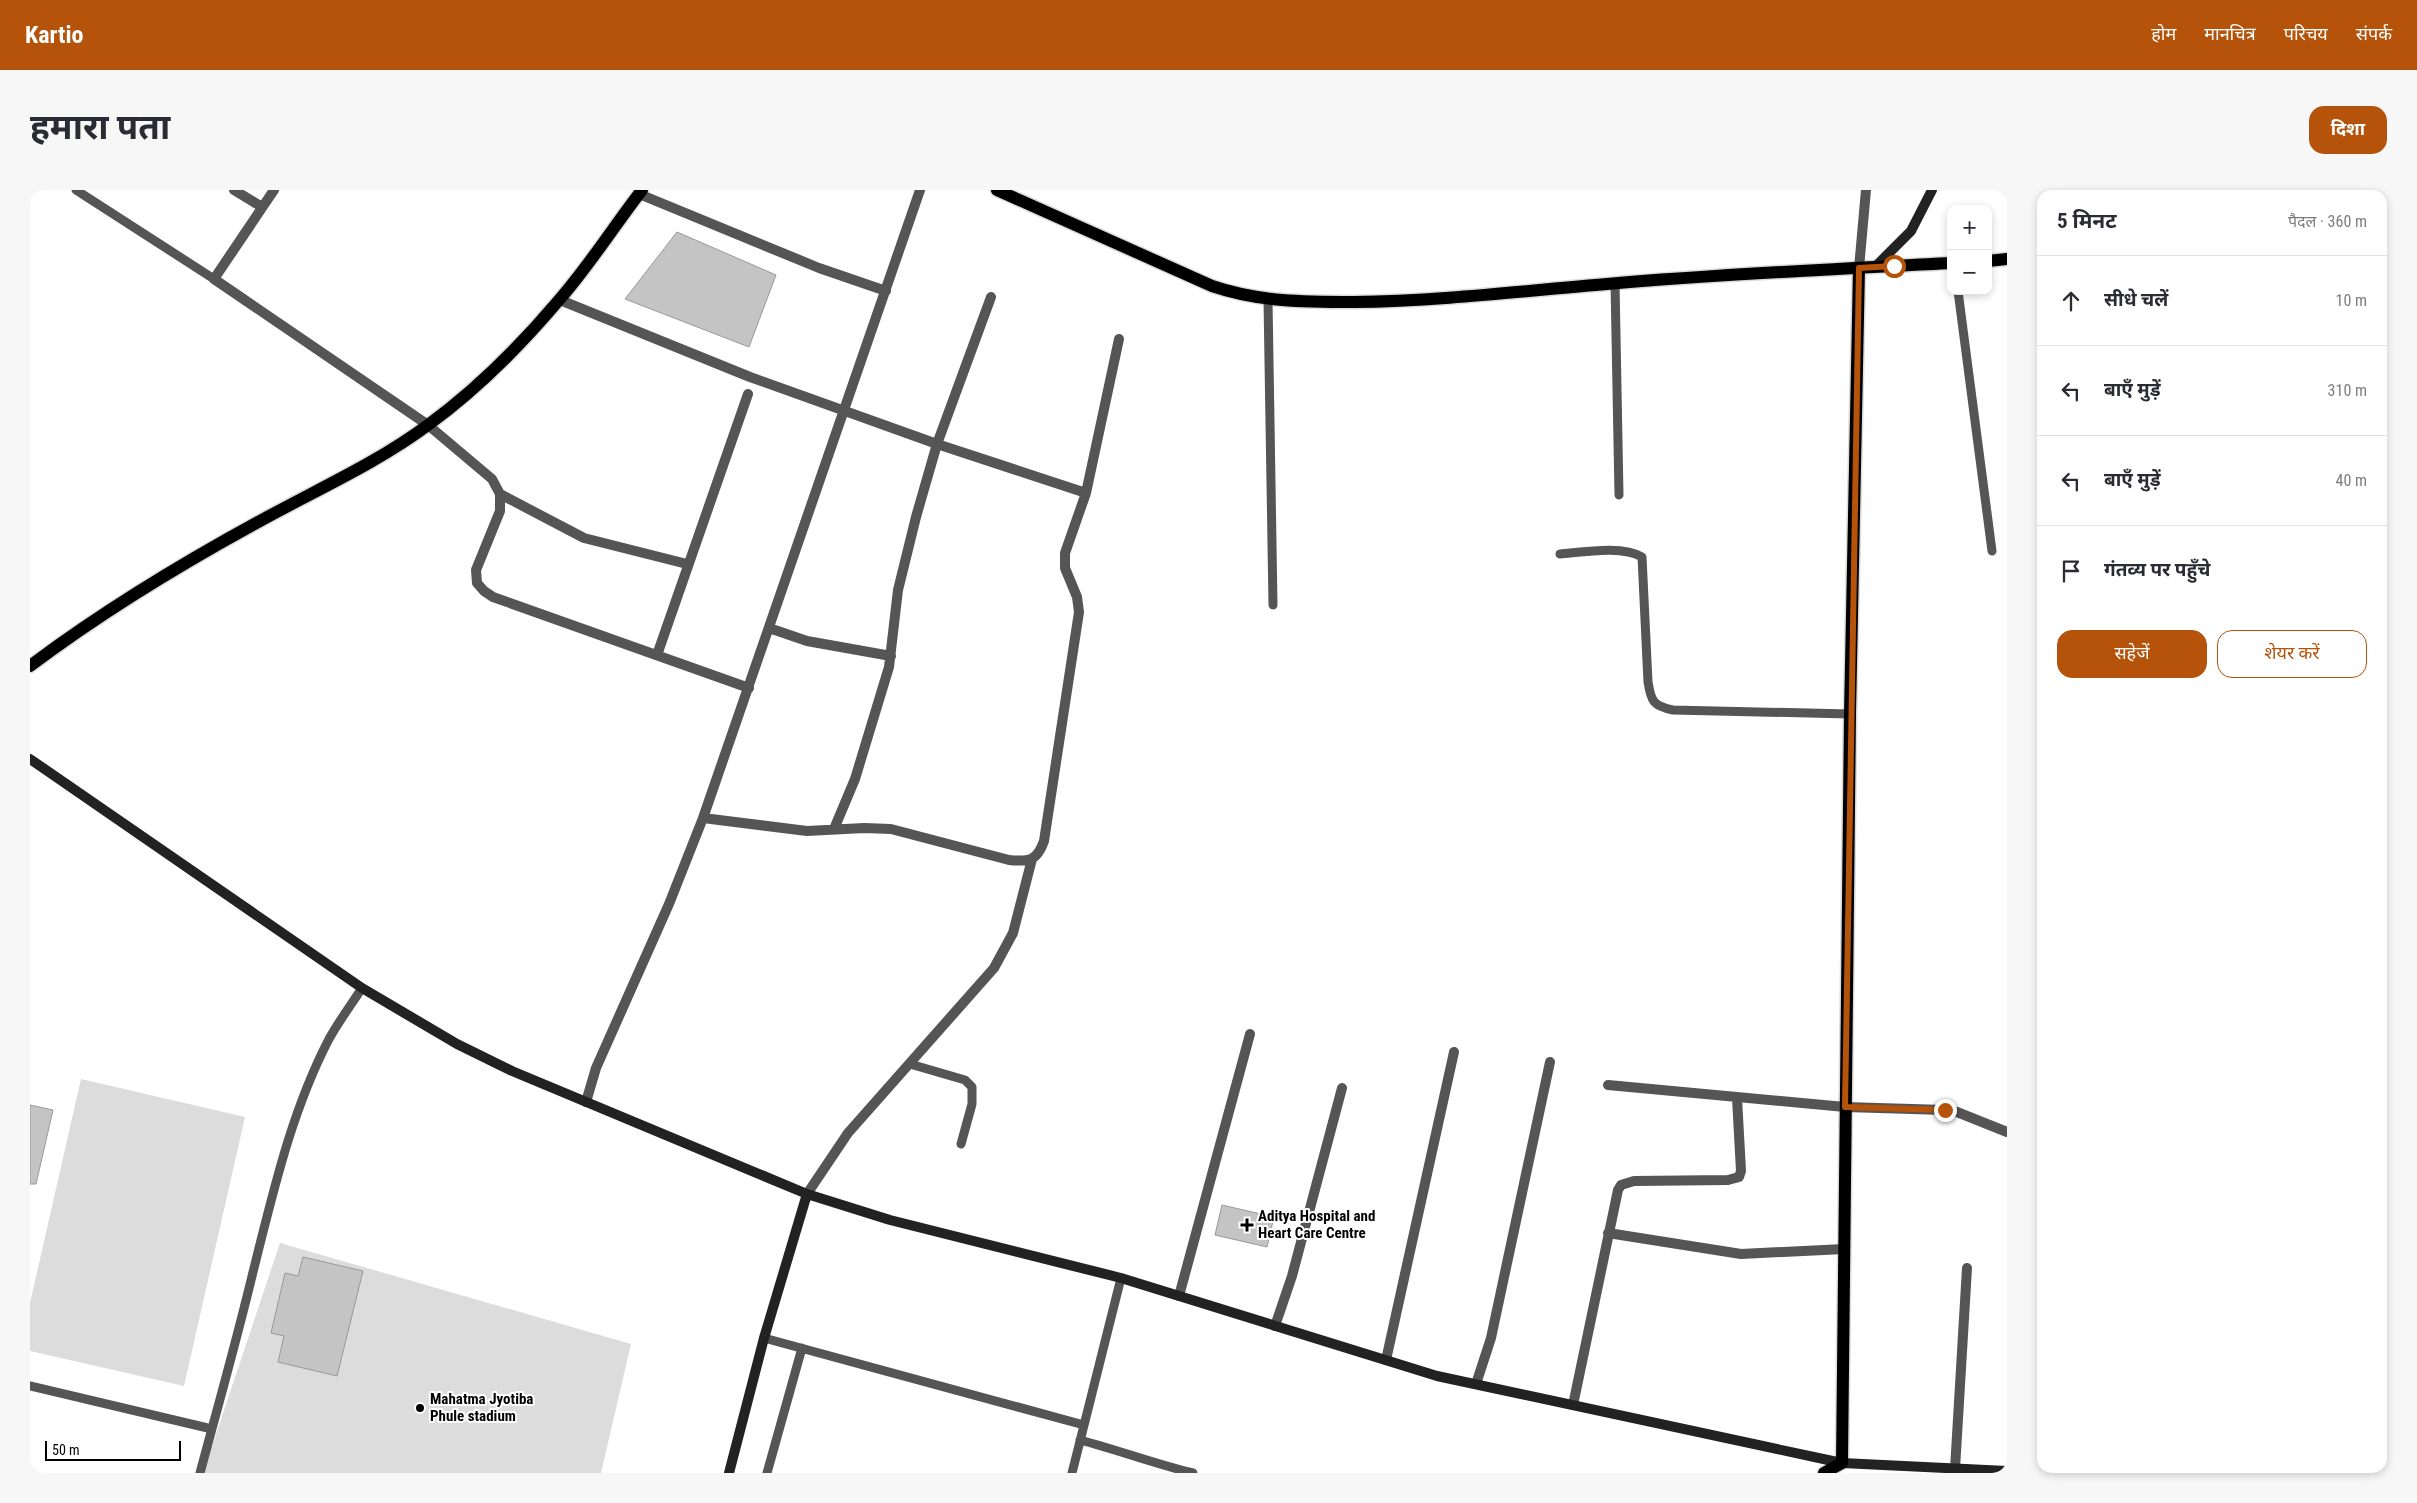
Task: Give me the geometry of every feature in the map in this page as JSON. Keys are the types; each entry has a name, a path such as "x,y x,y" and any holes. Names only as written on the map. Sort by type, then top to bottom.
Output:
{"main road":[{"path":"997,190 1212,286 1236,294 1268,300 1303,302 1403,301 1615,283 1947,264"},
{"path":"30,666 130,598 237,534 379,456 428,425 477,384 560,300 641,192"},
{"path":"1992,261 2007,259"},
{"path":"1824,1473 1842,1463 1850,714 1859,268"}],"street":[{"path":"234,190 262,207"},
{"path":"274,190 214,279 428,425 492,479 500,494 500,511 476,570 477,583 484,591 493,597 749,688"},
{"path":"586,1102 596,1068 669,904 703,818 920,190"},
{"path":"1859,268 1866,190"},
{"path":"1875,267 1910,231 1932,190"},
{"path":"641,192 819,268 886,291"},
{"path":"834,829 862,758 891,656 898,590 937,444 991,297"},
{"path":"560,300 750,377 937,444 1086,493"},
{"path":"703,818 808,831 891,829 1009,860 1022,861 1032,859 1040,853 1044,841 1080,612 1077,597 1065,568 1065,553 1086,493 1119,339"},
{"path":"657,655 687,564 748,394"},
{"path":"500,494 584,538 687,564"},
{"path":"769,628 807,641 891,656"},
{"path":"30,759 362,988 456,1044 512,1071 807,1194 890,1220 1121,1278 1437,1376 1842,1463 2007,1471"},
{"path":"729,1473 764,1338 807,1194 848,1133 994,968 1004,952 1020,912 1032,859"},
{"path":"1178,1296 1250,1034"},
{"path":"1386,1360 1454,1052"},
{"path":"1476,1384 1491,1338 1550,1062"},
{"path":"1608,1085 1845,1107 1945,1110 1957,1112 2007,1132"},
{"path":"1275,1326 1292,1276 1342,1088"},
{"path":"1573,1405 1615,1196 1621,1185 1634,1181 1728,1180 1739,1177 1741,1171 1737,1098"},
{"path":"1608,1233 1741,1254 1844,1249"},
{"path":"1955,1469 1967,1268"}],"lane":[{"path":"76,190 214,279"},
{"path":"1615,283 1619,495"},
{"path":"1959,295 1992,551"},
{"path":"1268,300 1273,605"},
{"path":"1560,554 1633,551 1642,557 1648,682 1650,697 1659,707 1673,710 1850,714"},
{"path":"200,1473 285,1148 304,1097 330,1039 362,988"},
{"path":"910,1064 965,1080 972,1087 972,1104 961,1144"},
{"path":"1072,1473 1121,1278"},
{"path":"764,1338 1084,1425"},
{"path":"767,1473 802,1348"},
{"path":"30,1386 212,1429"},
{"path":"1080,1440 1193,1473"}],"shaded area":[{"path":"81,1079 245,1117 184,1386 30,1351 30,1303"},
{"name":"Mahatma Jyotiba Phule stadium","path":"280,1243 631,1344 601,1473 203,1473"}],"building":[{"path":"677,232 776,275 749,347 625,299"},
{"path":"30,1105 53,1110 36,1184 30,1184"},
{"path":"1222,1205 1274,1217 1267,1247 1215,1235"},
{"path":"303,1257 363,1271 337,1376 278,1362 284,1336 271,1333 285,1273 298,1276"}],"place":[{"name":"Aditya Hospital and Heart Care Centre","path":"1247,1225"},
{"name":"Mahatma Jyotiba Phule stadium","path":"420,1408"}],"route":[{"path":"1894,266 1859,268 1850,714 1845,1107 1945,1110"}]}
